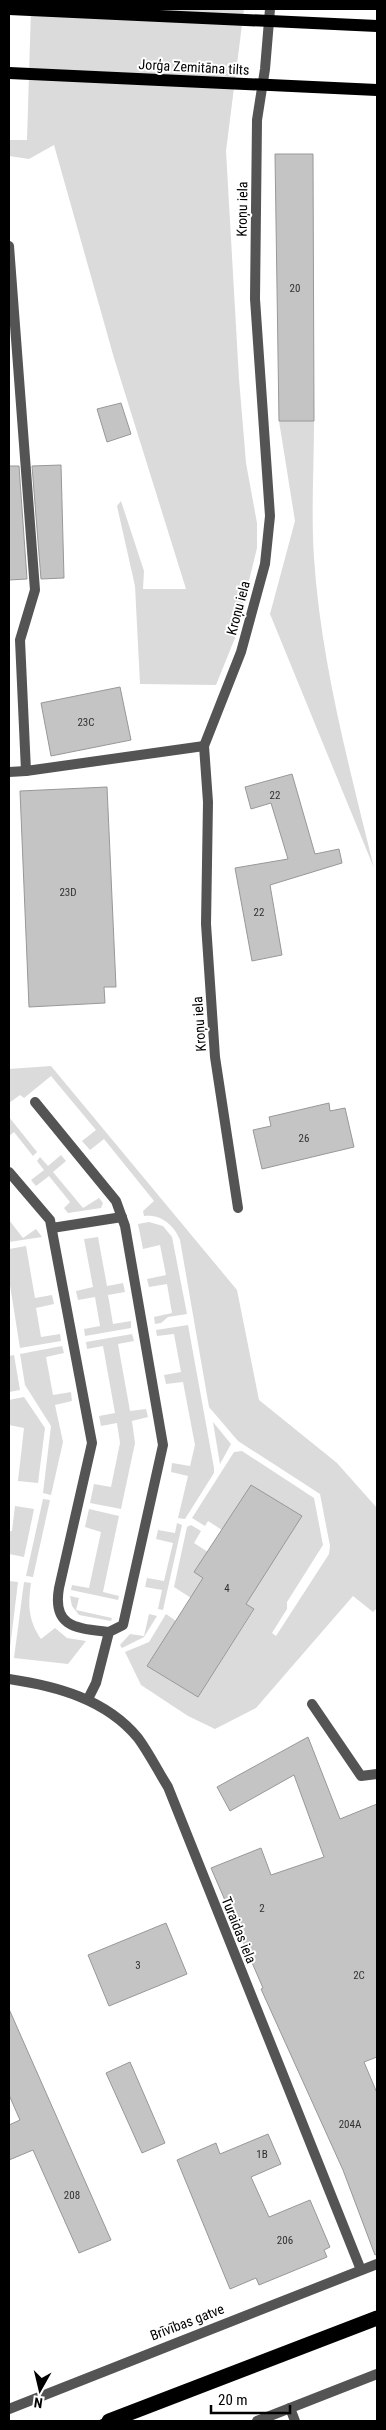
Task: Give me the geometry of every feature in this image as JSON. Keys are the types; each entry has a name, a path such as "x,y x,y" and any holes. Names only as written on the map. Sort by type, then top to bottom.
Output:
{"highway":[{"path":"109,2421 377,2318"}],"main road":[{"path":"9,9 377,26"},
{"name":"Jorģa Zemitāna tilts","path":"9,73 377,90"}],"street":[{"name":"Kroņu iela","path":"238,1208 215,1057 206,924 208,802 204,746 241,652 265,564 270,516 254,299 257,120 265,69 270,9"},
{"path":"9,246 35,590 20,640 26,771"},
{"path":"9,772 204,746"},
{"path":"9,1172 50,1220 92,1443 59,1588 57,1609 65,1621 77,1628 109,1632 122,1625 128,1606 163,1446 127,1236 122,1217 116,1201 35,1102"},
{"path":"52,1228 122,1217"},
{"path":"88,1699 96,1683 109,1632"},
{"name":"Turaidas iela","path":"9,1679 56,1688 88,1699 114,1716 137,1738 168,1787 361,2270"},
{"path":"312,1704 362,1776 377,1774"},
{"name":"Brīvības gatve","path":"9,2409 377,2264"},
{"path":"257,2421 377,2374"},
{"path":"290,2408 295,2421"}],"shaded area":[{"path":"31,9 244,9 226,151 239,379 246,463 257,523 257,548 235,638 216,685 140,684 135,586 117,506 121,501 144,571 143,589 186,589 114,358 54,145 29,159 9,156 9,140 27,140"},
{"path":"279,421 314,421 314,558 323,636 337,714 374,868 270,614 295,521"},
{"path":"51,1066 237,1290 259,1400 337,1463 377,1508 377,1608 373,1612 353,1596 256,1708 215,1729 188,1716 141,1685 125,1652 149,1642 166,1614 176,1621 147,1666 198,1697 254,1610 246,1604 301,1516 222,1530 208,1521 205,1526 192,1518 234,1452 242,1451 314,1498 323,1545 287,1602 287,1609 272,1633 276,1636 329,1554 330,1546 320,1494 238,1441 209,1407 180,1240 166,1222 156,1217 144,1216 143,1211 154,1201 104,1139 90,1150 82,1141 96,1130 51,1076 24,1098 20,1095 9,1103 9,1069"},
{"path":"9,1117 37,1152 33,1156 14,1132 9,1136"},
{"path":"61,1155 66,1161 53,1172 83,1208 99,1198 103,1203 101,1208 68,1213 64,1208 70,1202 49,1176 36,1186 31,1180 44,1170 37,1161 40,1157 48,1166"},
{"path":"9,1220 23,1238 36,1229 42,1237 9,1242"},
{"path":"149,1222 163,1226 172,1237 187,1314 168,1317 161,1323 155,1324 154,1317 172,1313 167,1284 149,1287 147,1279 166,1275 160,1245 143,1249 138,1224"},
{"path":"98,1237 107,1286 123,1283 125,1292 108,1295 113,1324 131,1321 131,1328 85,1336 84,1329 100,1326 95,1297 78,1300 76,1291 93,1287 84,1239"},
{"path":"26,1246 35,1298 52,1295 54,1304 36,1308 41,1337 60,1334 61,1341 20,1348 9,1279 9,1249"},
{"path":"188,1325 214,1473 185,1519 178,1518 188,1476 171,1472 172,1463 190,1466 195,1445 183,1382 166,1384 164,1375 181,1372 174,1334 157,1336 156,1330"},
{"path":"132,1334 134,1341 118,1344 130,1411 146,1409 148,1417 132,1421 135,1443 121,1509 90,1503 94,1484 111,1487 120,1443 117,1423 101,1426 99,1416 115,1413 103,1346 87,1349 86,1342"},
{"path":"62,1346 64,1353 46,1357 53,1395 71,1392 72,1401 55,1405 63,1442 51,1495 43,1493 51,1426 25,1385 20,1354"},
{"path":"14,1355 20,1390 9,1392 9,1356"},
{"path":"24,1397 45,1428 38,1483 18,1481 24,1428 9,1425 9,1400"},
{"path":"213,1422 231,1444 220,1464"},
{"path":"43,1499 50,1500 33,1577 26,1576"},
{"path":"15,1506 34,1509 24,1557 9,1554 9,1531 12,1531"},
{"path":"89,1509 119,1516 103,1592 119,1596 118,1600 71,1590 72,1585 89,1588 101,1532 85,1527"},
{"path":"177,1523 182,1525 163,1610 158,1609 162,1590 145,1587 147,1578 164,1581 173,1543 156,1539 158,1530 175,1533"},
{"path":"191,1525 201,1531 194,1543 208,1552 203,1578 191,1598 174,1587 187,1527"},
{"path":"9,1581 18,1582 9,1656"},
{"path":"24,1582 31,1583 29,1598 31,1619 41,1639 55,1628 67,1638 86,1641 68,1664 14,1658"},
{"path":"70,1596 79,1598 76,1610 112,1618 111,1621 79,1615 72,1606"},
{"path":"149,1614 157,1616 144,1637 122,1648 120,1645 130,1634 144,1636"}],"building":[{"path":"275,154 313,154 314,421 279,421"},
{"path":"121,403 131,434 107,442 97,409"},
{"path":"61,465 64,578 41,579 32,466"},
{"path":"9,466 19,466 27,579 9,580"},
{"path":"120,687 131,740 51,756 41,703"},
{"path":"292,774 315,854 339,849 342,863 270,885 282,955 252,961 235,868 288,859 271,803 251,809 245,787"},
{"path":"107,787 116,987 104,987 105,1003 29,1007 20,791"},
{"path":"329,1103 330,1111 345,1108 354,1147 262,1169 253,1130 271,1126 269,1117"},
{"path":"251,1485 302,1516 246,1604 254,1609 198,1697 147,1666 203,1578 194,1572"},
{"path":"308,1737 340,1819 377,1804 377,2057 364,2062 377,2093 377,2254 375,2255 343,2170 261,1989 263,1988 211,1868 261,1848 271,1875 324,1857 294,1775 230,1811 217,1787"},
{"path":"166,1923 187,1974 109,2006 88,1955"},
{"path":"9,2009 111,2240 79,2253 33,2150 9,2160 9,2125 20,2120 9,2095"},
{"path":"130,2062 165,2143 142,2153 106,2073"},
{"path":"268,2134 281,2164 251,2177 269,2217 310,2200 330,2247 324,2250 327,2257 259,2285 256,2278 230,2289 177,2160 216,2143 220,2154"}],"tram line":[{"path":"98,2421 377,2313"},
{"path":"120,2421 377,2322"}]}
